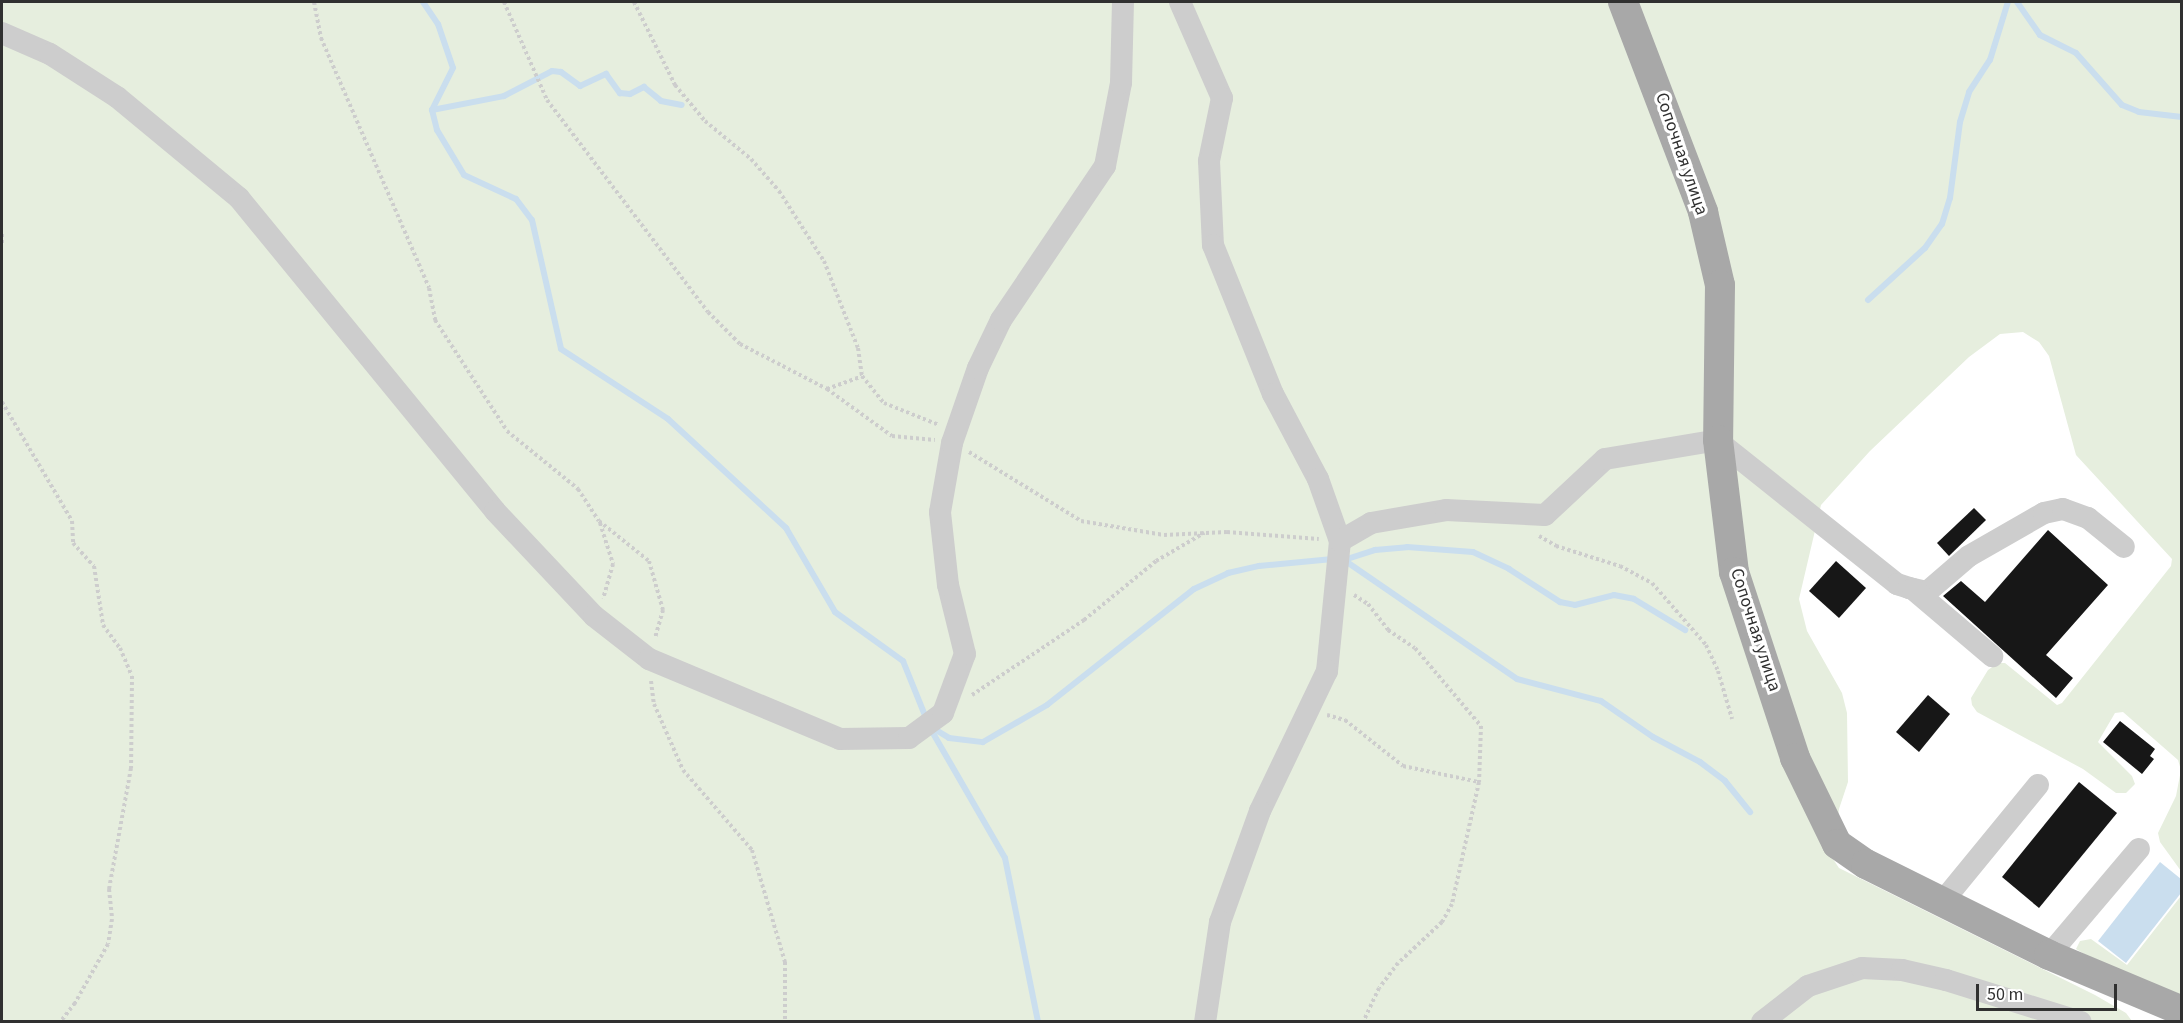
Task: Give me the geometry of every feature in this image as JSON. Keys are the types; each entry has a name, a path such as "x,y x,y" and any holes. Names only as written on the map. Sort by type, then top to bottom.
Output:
{"main road":[{"name":"Сопочная улица","path":"1623,2 1703,212 1717,275 1718,441 1734,572 1795,758 1837,844 1866,864 2049,955 2181,1011"}],"street":[{"path":"2,33 50,54 117,97 239,198 495,511 594,616 649,659 840,739 909,738 943,713 965,654 948,585 940,512 954,436 1000,320 1105,166 1121,83 1123,2"},
{"path":"1180,2 1222,98 1209,161 1214,245 1273,394 1318,479 1340,541 1334,581 1327,671 1260,811 1220,922 1205,1022"},
{"path":"1340,541 1371,524 1446,510 1502,511 1545,515 1605,459 1718,441 1897,584 1913,589 1927,592 1969,556 2044,513 2063,508 2088,518 2124,547"},
{"path":"1913,589 1992,656"},
{"path":"1943,901 2038,785"},
{"path":"2049,955 2139,849"},
{"path":"1762,1022 1808,986 1862,968 1902,970 1946,980 2081,1022"}],"path":[{"path":"314,2 321,38 429,288 435,320 507,431 578,489 599,521 613,564 608,591 594,616"},
{"path":"504,2 547,100 708,312 740,344 827,389 892,436 954,436"},
{"path":"634,2 675,84 705,121 751,159 779,191 824,261 858,348 862,376 884,404 954,436 1081,521 1164,535 1205,533 1340,541"},
{"path":"2,234 2,243"},
{"path":"827,389 862,376"},
{"path":"2,402 72,521 73,543 94,566 103,626 120,648 132,676 130,768 110,889 112,919 108,944 75,1003 60,1022"},
{"path":"1502,511 1556,546 1620,566 1652,582 1706,645 1718,671 1732,719"},
{"path":"599,521 649,561 663,610 649,659 654,704 683,770 752,850 785,962 785,1022"},
{"path":"943,713 1084,620 1156,561 1205,533"},
{"path":"1334,581 1368,604 1388,630 1415,648 1460,696 1481,726 1479,782 1446,915 1398,963 1379,988 1363,1022"},
{"path":"1309,711 1345,720 1403,766 1479,782"}],"green space":[{"path":"2,2 2181,2 2181,770 2178,760 2123,712 2115,713 2098,742 2132,776 2135,784 2126,793 2116,793 2083,769 1977,712 1972,705 1971,698 1988,670 1998,663 2005,663 2057,705 2062,703 2171,566 2172,559 2076,455 2049,356 2039,342 2023,332 2000,334 1969,357 1870,451 1821,505 1799,599 1807,631 1842,693 1847,713 1848,782 1839,809 1833,859 1839,868 2095,995 2126,1013 2132,1021 2,1022"},
{"path":"2181,770 2181,871 2160,842 2158,833 2176,796"},
{"path":"2181,896 2181,1000 2119,975 2076,949 2080,941 2091,939 2127,965"}],"water":[{"path":"2160,862 2181,879 2181,893 2126,963 2098,941"}],"building":[{"path":"1974,508 1986,520 1949,556 1937,543"},
{"path":"2048,530 2108,585 2046,655 2073,678 2056,698 1943,596 1961,581 1985,602"},
{"path":"1836,561 1866,588 1839,618 1809,591"},
{"path":"1928,695 1950,714 1919,752 1896,732"},
{"path":"2120,721 2155,749 2150,756 2154,759 2142,774 2103,742"},
{"path":"2079,782 2117,813 2039,908 2002,877"}],"waterway":[{"path":"423,2 438,24 453,68 432,110 437,130 464,175 516,199 532,220 561,349 668,419 786,528 835,612 903,661 926,718"},
{"path":"1868,300 1925,248 1942,224 1950,198 1960,122 1969,92 1990,60 2008,2"},
{"path":"2017,2 2040,35 2076,53 2122,105 2139,112 2182,117"},
{"path":"432,110 504,96 552,71 561,72 580,86 606,74 620,93 630,94 644,87 661,101 682,105"},
{"path":"1344,560 1375,550 1407,547 1473,552 1509,569 1560,602 1575,605 1614,595 1634,599 1685,630"},
{"path":"931,727 949,738 983,742 1047,705 1194,589 1228,573 1259,566 1333,559"},
{"path":"1344,560 1517,679 1601,701 1653,737 1700,762 1725,781 1750,812"},
{"path":"930,728 1005,858 1038,1022"}]}
